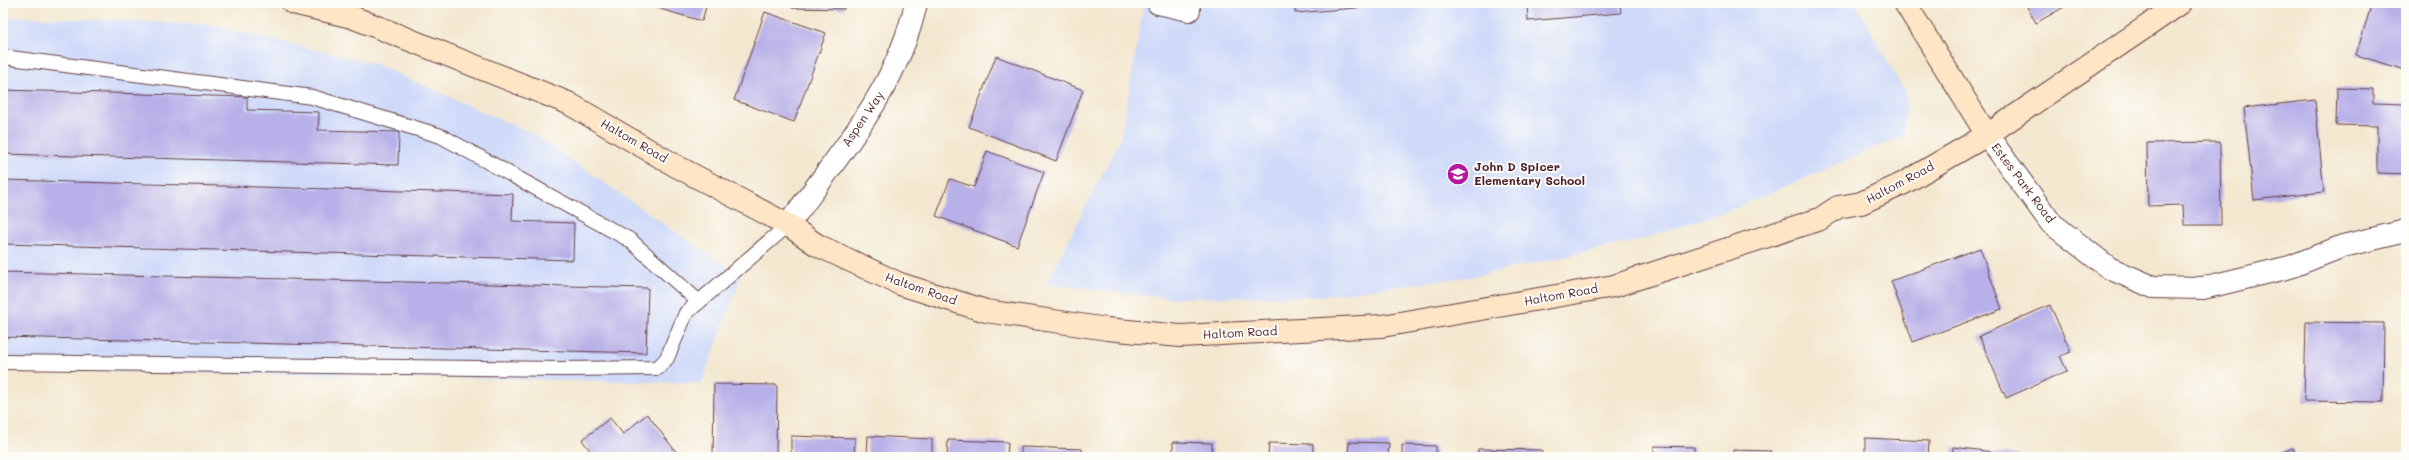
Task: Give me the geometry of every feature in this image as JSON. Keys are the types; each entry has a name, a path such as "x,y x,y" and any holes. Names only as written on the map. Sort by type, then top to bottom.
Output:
{"main road":[{"name":"Haltom Road","path":"293,3 352,18 568,103 676,166 788,225 817,245 900,284 986,311 1107,329 1180,336 1382,326 1614,286 1820,219 1838,207 1861,203 1904,183 1986,134 2181,3"},
{"name":"Estes Park Road","path":"1905,3 1986,134"}],"street":[{"name":"Aspen Way","path":"788,225 879,100 910,30 916,3"},
{"path":"1158,3 1189,10"},
{"name":"Estes Park Road","path":"1986,134 2051,223 2108,268 2153,287 2203,288 2290,267 2343,246 2406,231"}],"lane":[{"path":"3,57 312,97 441,136 630,240 699,302"},
{"path":"3,362 561,369 658,368 667,358 686,313 788,225"}],"shaded area":[{"name":"John D Spicer Elementary School","path":"1144,3 1855,3 1908,98 1903,136 1728,211 1640,240 1476,276 1319,296 1172,298 1046,284 1121,137"},
{"path":"3,16 211,25 375,64 535,135 741,277 702,383 3,369"}],"building":[{"path":"639,3 707,3 702,21"},
{"path":"793,3 844,3 844,9 792,8"},
{"path":"1295,3 1392,3 1392,5 1295,13"},
{"path":"1527,3 1620,3 1621,13 1528,21"},
{"path":"2025,3 2071,3 2036,23"},
{"path":"2372,3 2406,3 2406,70 2356,55"},
{"path":"765,12 826,33 794,122 734,100"},
{"path":"996,56 1083,90 1056,161 969,127"},
{"path":"2337,88 2373,89 2373,103 2406,104 2406,174 2377,173 2377,126 2336,125"},
{"path":"3,90 247,97 247,110 319,112 318,130 399,132 398,165 3,154"},
{"path":"2315,100 2324,192 2254,200 2244,108"},
{"path":"2220,142 2221,225 2184,225 2183,205 2148,206 2147,143"},
{"path":"987,151 1044,172 1017,246 936,216 950,179 974,187"},
{"path":"3,180 513,194 512,221 574,223 573,260 3,244"},
{"path":"1980,248 2002,309 1913,342 1891,281"},
{"path":"3,272 648,288 646,353 3,337"},
{"path":"2050,305 2071,352 2060,356 2067,371 2006,398 1979,336"},
{"path":"2306,322 2384,323 2383,402 2304,401"},
{"path":"714,384 777,385 776,457 713,457"},
{"path":"647,414 680,457 595,457 582,440 610,418 623,434"},
{"path":"791,436 855,438 854,457 791,457"},
{"path":"868,436 932,439 932,457 867,457"},
{"path":"1865,438 1929,441 1928,457 1865,457"},
{"path":"948,440 1008,442 1007,457 947,457"},
{"path":"1173,442 1212,443 1212,457 1173,457"},
{"path":"1349,442 1389,443 1388,457 1348,457"},
{"path":"1269,443 1313,444 1313,457 1268,457"},
{"path":"1402,445 1436,446 1436,457 1402,457"},
{"path":"1654,446 1694,447 1694,457 1654,457"},
{"path":"1021,447 1082,449 1082,457 1021,457"},
{"path":"1953,447 2017,455 2017,457 1952,457"},
{"path":"2293,448 2296,457 2269,457"},
{"path":"1478,449 1542,450 1541,457 1478,457"},
{"path":"1733,450 1771,451 1770,457 1733,457"}],"place":[{"name":"John D Spicer Elementary School","path":"1458,174"}]}
